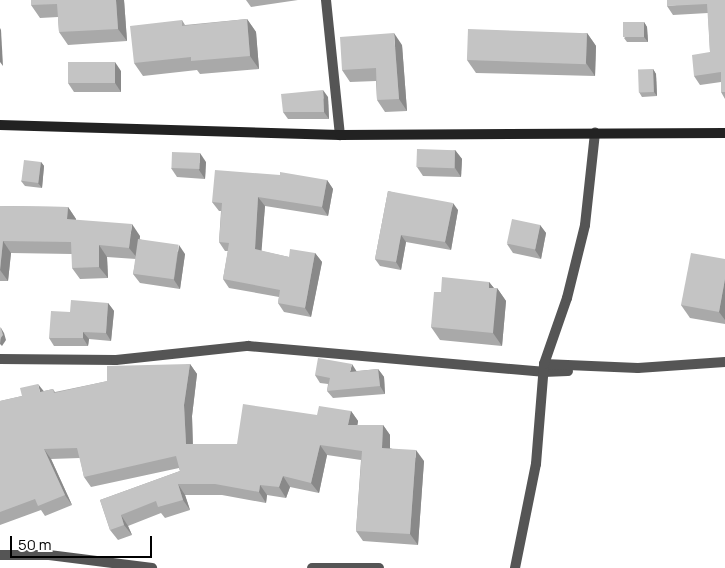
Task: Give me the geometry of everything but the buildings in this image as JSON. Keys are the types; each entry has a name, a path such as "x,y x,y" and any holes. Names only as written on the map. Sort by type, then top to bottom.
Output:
{"street":[{"path":"326,0 340,135"},
{"path":"0,125 340,135 725,133"},
{"path":"515,568 536,464 543,368 567,298 585,225 595,133"},
{"path":"0,359 116,360 248,346 568,371"},
{"path":"543,368 638,368 725,362"},
{"path":"0,555 49,555 101,566 152,568"},
{"path":"312,568 379,568"}]}
